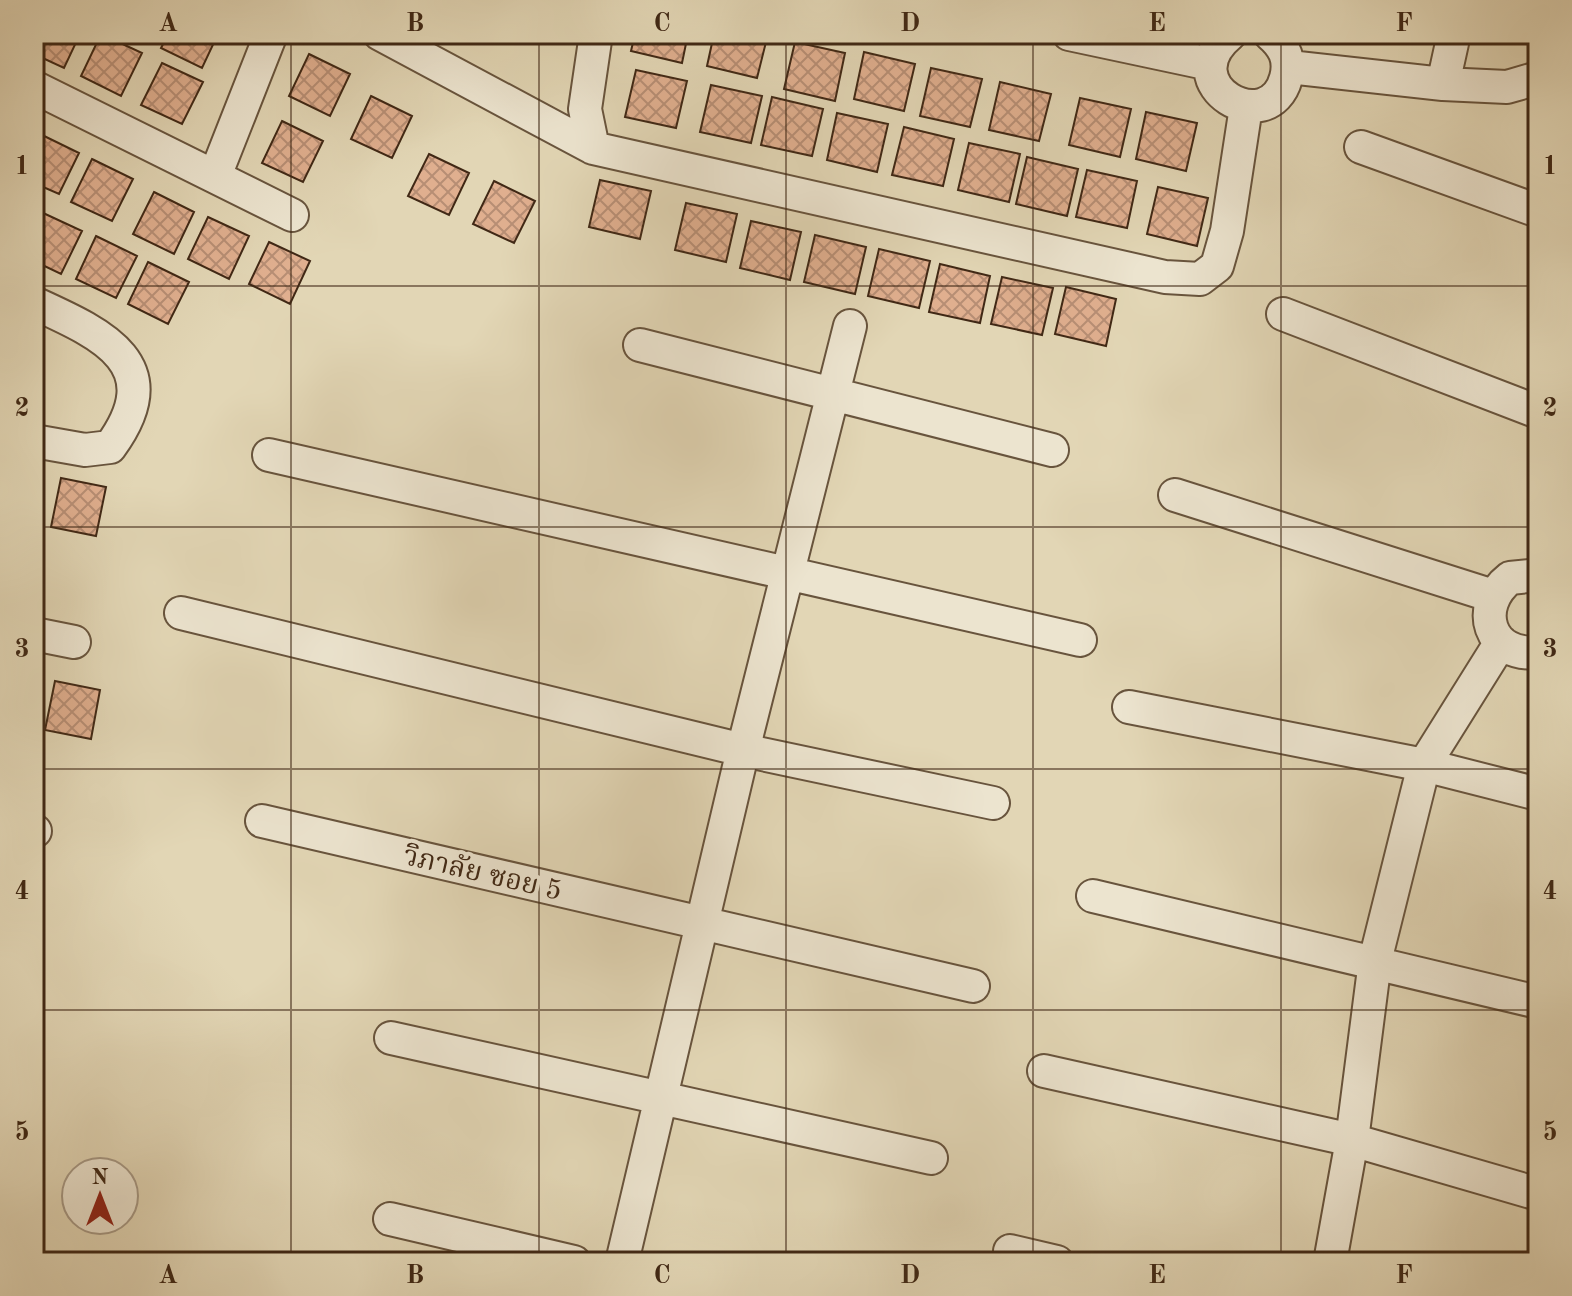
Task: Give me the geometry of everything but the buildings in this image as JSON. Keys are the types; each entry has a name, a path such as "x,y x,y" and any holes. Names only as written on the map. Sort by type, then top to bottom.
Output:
{"street":[{"path":"215,176 271,34"},
{"path":"380,34 593,148 1165,277 1200,279 1217,266 1227,231 1246,107"},
{"path":"593,148 585,109 596,34"},
{"path":"1069,34 1210,64"},
{"path":"1230,34 1217,44 1210,64 1213,84 1227,99 1246,107 1267,102 1283,88 1289,67 1284,49 1270,34"},
{"path":"1443,84 1454,34"},
{"path":"1289,67 1443,84 1507,87 1538,78"},
{"path":"34,87 292,215"},
{"path":"1361,147 1538,211"},
{"path":"34,303 80,324 121,353 135,376 126,425 110,447 85,450 34,441"},
{"path":"1283,314 1538,412"},
{"path":"622,1262 743,750 850,326"},
{"path":"640,345 1052,450"},
{"path":"269,455 1080,640"},
{"path":"1175,495 1493,596"},
{"path":"1537,573 1510,578 1493,596 1489,620 1501,642 1523,653 1538,652"},
{"path":"181,613 743,750 993,803"},
{"path":"34,634 74,642"},
{"path":"1330,1262 1352,1140 1375,961 1424,765 1501,642"},
{"path":"1129,707 1424,765 1538,794"},
{"name":"วิภาลัย ซอย 5","path":"262,821 973,986"},
{"path":"1093,896 1538,1002"},
{"path":"391,1038 931,1158"},
{"path":"1044,1071 1352,1140 1538,1194"},
{"path":"390,1219 574,1262"},
{"path":"1010,1251 1057,1262"}]}
